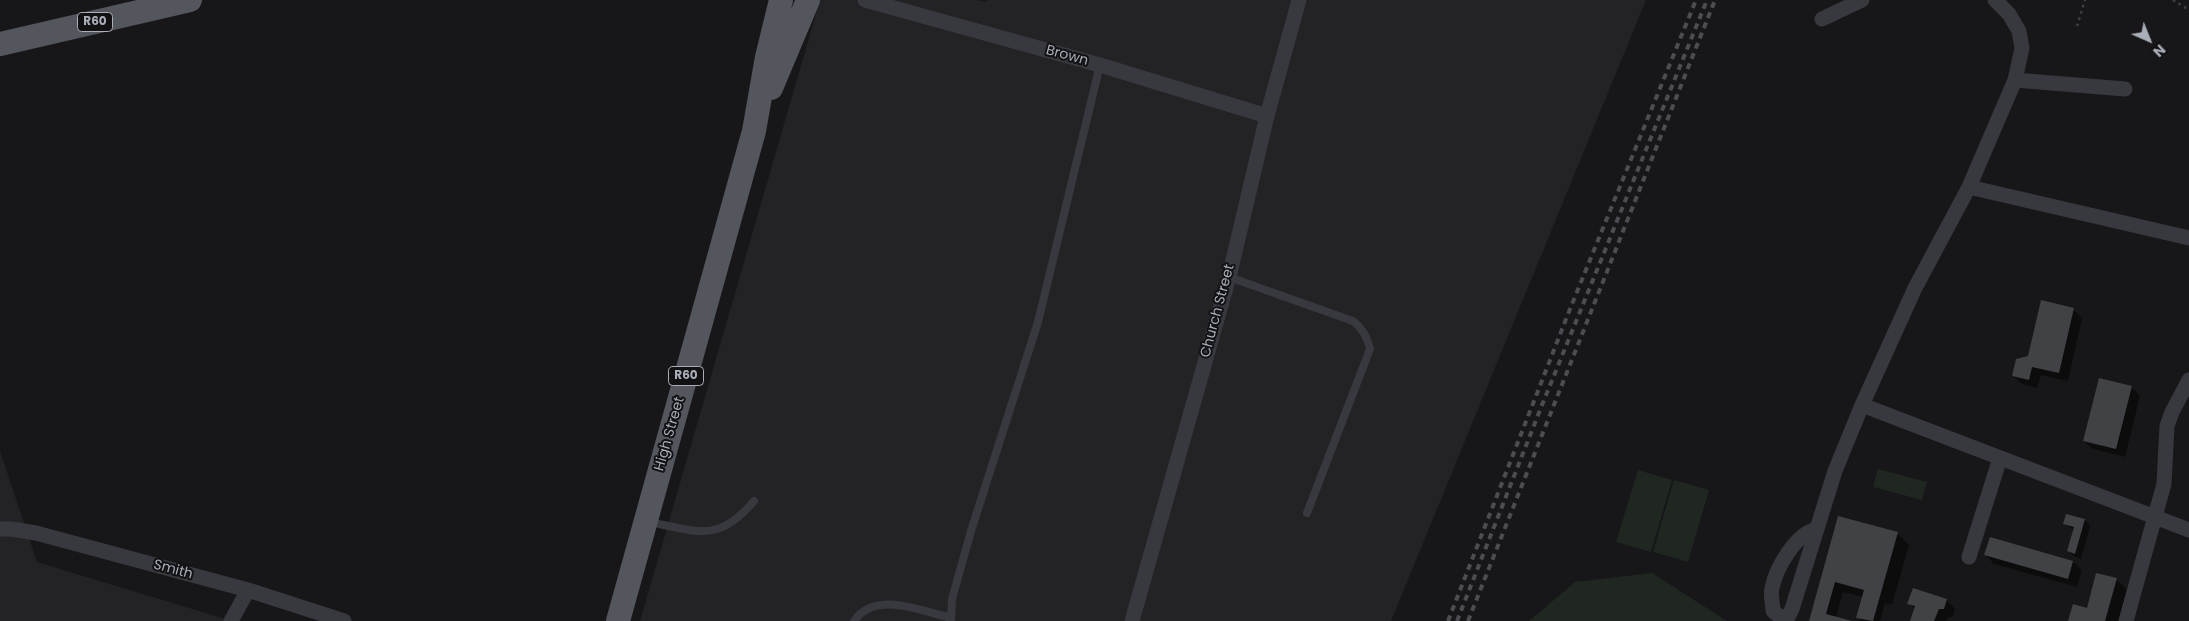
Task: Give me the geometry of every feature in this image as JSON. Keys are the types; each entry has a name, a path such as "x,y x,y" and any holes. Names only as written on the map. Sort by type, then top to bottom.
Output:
{"main road":[{"name":"R60","path":"0,44 190,0"},
{"name":"High Street","path":"618,621 754,131 767,57 781,0"},
{"name":"High Street","path":"754,131 808,0"}],"street":[{"name":"Brown","path":"866,0 1100,65 1267,116"},
{"name":"Church Street","path":"1132,621 1228,277 1267,116 1299,0"},
{"path":"1822,19 1862,0"},
{"path":"1817,529 1801,536 1791,548 1771,589 1773,611 1785,621 1792,609 1836,471 1862,405 1915,288 1968,187 2015,80 2022,48 2019,31 2009,14 1995,0"},
{"path":"2015,80 2125,89"},
{"path":"1968,187 2189,238"},
{"path":"2126,621 2164,484 2167,426 2172,412 2189,380"},
{"path":"1862,405 2189,530"},
{"path":"1969,557 2000,458"},
{"name":"Smith","path":"0,529 36,532 248,590 344,621"},
{"path":"231,621 248,590"}],"lane":[{"path":"854,621 871,606 887,604 951,620 952,599 971,531 1038,322 1100,65"},
{"path":"1228,277 1353,321 1362,328 1368,339 1370,349 1307,513"},
{"path":"646,521 702,532 715,531 731,524 742,515 754,500"}],"path":[{"path":"2077,26 2085,0"},
{"path":"2173,0 2189,10"}],"shaded area":[{"path":"820,0 977,0 985,2 988,0 1646,0 1391,621 640,621"},
{"path":"0,451 37,562 232,621 0,621"},
{"path":"1878,469 1927,482 1922,500 1873,487"},
{"path":"1638,470 1672,480 1651,552 1616,542"},
{"path":"1674,480 1709,490 1688,562 1653,552"},
{"path":"1652,573 1727,621 1529,621 1575,582"}],"building":[{"path":"2041,300 2074,308 2059,373 2032,367 2029,380 2012,376 2016,359 2028,356"},
{"path":"2099,378 2132,386 2116,449 2083,441"},
{"path":"2066,514 2085,519 2075,554 2067,551 2074,527 2063,524"},
{"path":"1838,516 1898,532 1873,621 1856,618 1864,590 1835,582 1826,614 1852,621 1809,621"},
{"path":"1990,537 2073,561 2068,579 1984,555"},
{"path":"2096,573 2117,578 2105,621 2068,621 2073,604 2087,608"},
{"path":"1913,588 1947,599 1944,609 1939,609 1934,621 1910,621 1915,606 1907,604"}],"railway":[{"path":"1448,621 1570,309 1696,0"},
{"path":"1457,621 1542,405 1707,0"},
{"path":"1468,621 1715,0"}]}
